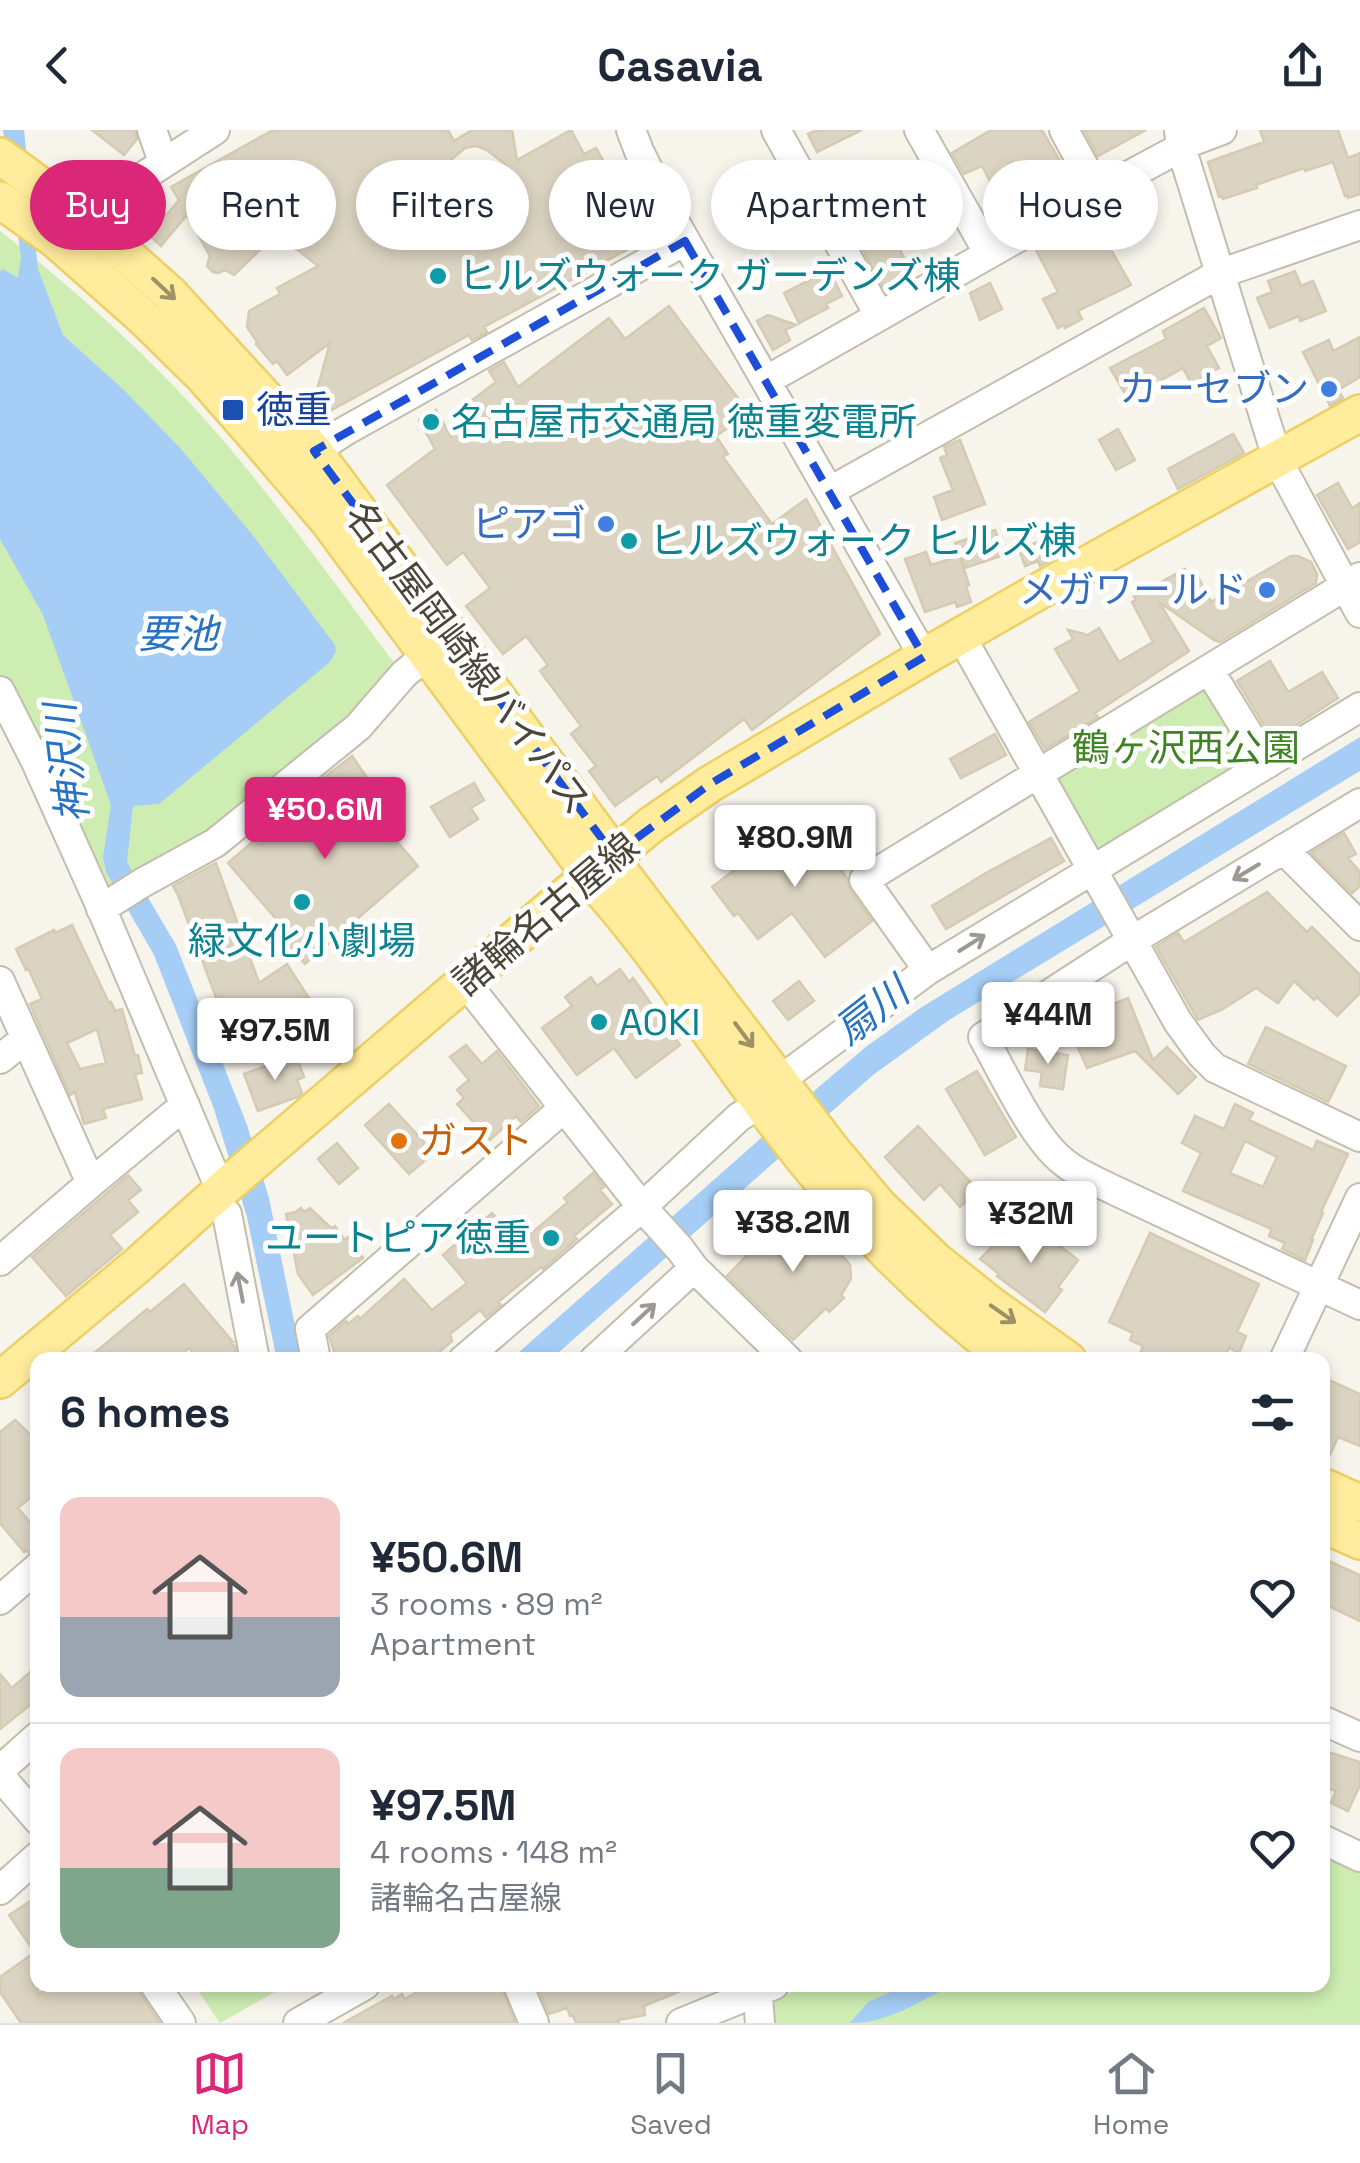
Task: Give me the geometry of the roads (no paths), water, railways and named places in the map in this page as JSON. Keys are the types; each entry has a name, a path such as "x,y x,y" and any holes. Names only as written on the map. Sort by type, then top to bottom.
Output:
{"main road":[{"name":"名古屋岡崎線バイパス","path":"19,214 56,240 299,460 329,522 426,656 607,874"},
{"name":"名古屋岡崎線バイパス","path":"120,250 170,294 299,460 607,874 630,924 822,1159 860,1226 999,1352"},
{"name":"諸輪名古屋線","path":"264,1167 477,997 607,874 663,841 753,778 1282,470 1360,413"},
{"name":"諸輪名古屋線","path":"65,1352 264,1167 710,784 1032,595 1282,470 1360,436"},
{"name":"名古屋岡崎線バイパス","path":"822,1159 935,1260 1057,1352"},
{"name":"諸輪名古屋線","path":"35,1352 228,1199"},
{"name":"諸輪名古屋線","path":"0,1380 30,1356"},
{"path":"0,1405 30,1381"},
{"path":"1330,1490 1360,1503"},
{"path":"1330,1528 1360,1541"}],"street":[{"path":"152,130 162,160"},
{"path":"166,160 215,130"},
{"path":"631,130 644,160"},
{"path":"776,130 879,314"},
{"path":"919,130 989,254"},
{"path":"1064,130 1080,160"},
{"path":"1148,160 1180,139 1222,130"},
{"path":"1180,139 1282,470 1352,582 1360,613"},
{"path":"830,492 1219,274 1360,224"},
{"path":"299,460 669,250"},
{"path":"690,250 924,657"},
{"path":"767,380 996,250"},
{"path":"928,970 864,880 1352,582"},
{"path":"971,654 1178,1022 1202,1055 1215,1068 1360,1137"},
{"path":"121,897 216,842 358,727 404,674 426,656"},
{"path":"1209,670 1267,764"},
{"path":"0,691 36,762 121,897 185,1105 228,1199 254,1352"},
{"path":"474,1352 649,1215 739,1117 928,970 1099,880 1267,764 1360,707"},
{"path":"1360,804 1282,850 1126,930 982,1037 1039,1134 1060,1159 1116,1192 1360,1305"},
{"path":"1282,850 1360,926"},
{"path":"0,981 91,1184"},
{"path":"477,997 757,1348"},
{"path":"0,1059 25,1039"},
{"path":"0,1261 185,1105"},
{"path":"314,1352 310,1330 564,1108"},
{"path":"1288,1352 1360,1198"},
{"path":"601,1352 687,1258"},
{"path":"0,1600 30,1574"},
{"path":"1330,1724 1360,1738"},
{"path":"30,1746 3,1778 30,1810"},
{"path":"1330,1844 1360,1857"},
{"path":"0,1890 30,1863"},
{"path":"160,1992 181,2023"},
{"path":"298,2023 352,1992"},
{"path":"521,1992 534,2023"},
{"path":"681,2023 752,1992"},
{"path":"760,2023 763,1992"}],"water":[{"name":"要池","path":"3,130 24,130 30,190 30,250 36,250 38,269 63,335 181,449 255,538 335,645 330,662 159,804 133,806 127,862 176,945 247,1125 269,1198 300,1352 275,1352 247,1217 214,1109 154,955 106,872 103,857 111,805 43,615 0,539 0,271 18,278 21,257"},
{"path":"1360,737 1360,771 949,1020 873,1075 559,1352 519,1352 821,1085 922,1007"},
{"path":"891,1992 939,1992 891,2015 850,2023 868,2002"}],"place":[{"name":"ヒルズウォーク ガーデンズ棟","path":"438,276"},
{"name":"カーセブン","path":"1329,389"},
{"name":"徳重","path":"233,410"},
{"name":"名古屋市交通局 徳重変電所","path":"431,422"},
{"name":"ピアゴ","path":"606,524"},
{"name":"ヒルズウォーク ヒルズ棟","path":"629,541"},
{"name":"メガワールド","path":"1267,590"},
{"name":"緑文化小劇場","path":"302,902"},
{"name":"AOKI","path":"599,1022"},
{"name":"ガスト","path":"399,1141"},
{"name":"ユートピア徳重","path":"551,1238"}],"park label":[{"name":"鶴ヶ沢西公園","path":"1186,748"}],"water label":[{"name":"神沢川","path":"67,763"},
{"name":"扇川","path":"872,1011"}]}
